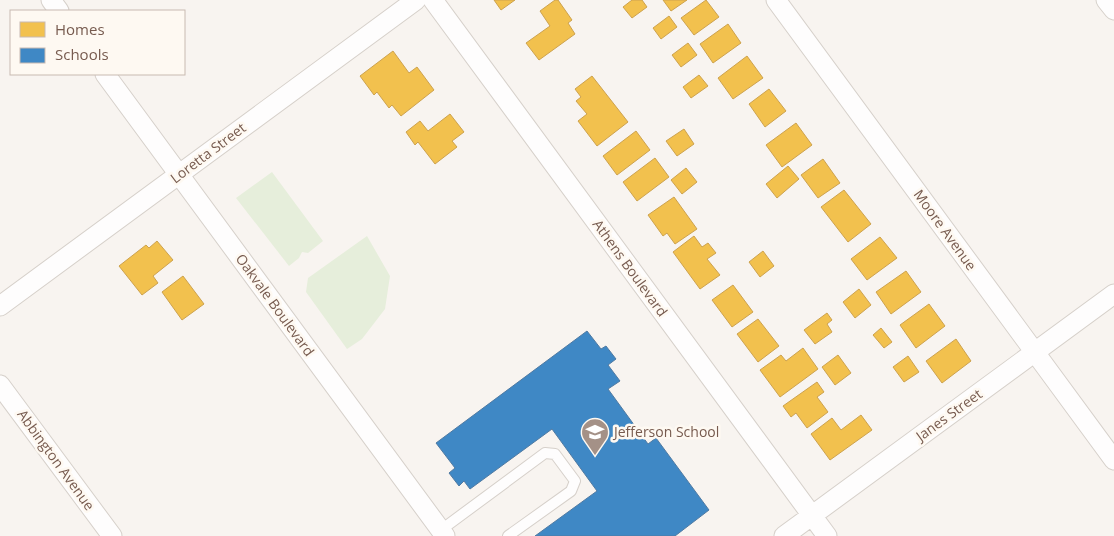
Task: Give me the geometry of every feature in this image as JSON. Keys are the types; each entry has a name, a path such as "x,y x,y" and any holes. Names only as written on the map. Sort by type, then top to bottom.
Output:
{"street":[{"name":"Loretta Street","path":"0,306 416,0"},
{"name":"Athens Boulevard","path":"433,0 827,536"},
{"name":"Moore Avenue","path":"776,0 1114,460"},
{"path":"1106,0 1114,10"},
{"name":"Oakvale Boulevard","path":"106,75 443,533"},
{"name":"Janes Street","path":"784,536 1114,294"},
{"name":"Abbington Avenue","path":"0,385 112,536"}],"lane":[{"path":"443,533 545,453 555,454 575,481 571,491 508,536"}],"green space":[{"path":"272,172 323,241 308,253 302,252 299,258 289,266 236,198"},
{"path":"367,236 390,276 385,309 362,339 347,349 306,292 308,278"}],"building: Homes":[{"path":"494,0 515,0 501,10"},
{"path":"555,0 558,0 572,20 568,23 575,34 539,60 526,43 550,26 540,11"},
{"path":"632,0 642,0 647,7 632,18 623,7"},
{"path":"663,0 687,0 671,11"},
{"path":"706,0 719,17 694,35 681,18"},
{"path":"669,16 677,27 661,39 653,28"},
{"path":"728,24 741,43 713,63 700,44"},
{"path":"688,43 697,55 681,67 672,55"},
{"path":"393,51 409,73 417,67 434,90 401,116 392,105 389,108 377,92 374,95 360,76"},
{"path":"747,56 763,78 733,99 718,78"},
{"path":"699,75 708,86 691,98 683,87"},
{"path":"592,76 628,122 597,146 578,121 587,114 576,101 581,97 575,89"},
{"path":"769,89 786,111 765,127 749,104"},
{"path":"450,114 464,132 452,141 457,147 435,164 418,142 415,145 406,132 420,121 428,131"},
{"path":"796,123 812,145 782,167 766,145"},
{"path":"684,129 694,144 677,156 666,141"},
{"path":"636,131 650,150 617,175 603,156"},
{"path":"655,158 669,177 637,201 623,182"},
{"path":"823,159 840,183 818,198 801,175"},
{"path":"788,166 799,179 777,198 766,184"},
{"path":"686,168 697,182 682,194 671,180"},
{"path":"844,190 871,224 848,242 821,207"},
{"path":"674,197 697,229 675,244 667,233 663,236 648,215"},
{"path":"694,236 702,247 708,243 716,253 707,259 720,275 700,289 673,252"},
{"path":"880,237 897,258 867,280 851,259"},
{"path":"157,241 173,260 153,276 158,283 142,295 119,266 146,245 149,248"},
{"path":"763,251 774,266 760,277 749,262"},
{"path":"906,271 921,292 891,314 876,292"},
{"path":"183,276 204,304 182,320 162,292"},
{"path":"733,285 753,312 732,327 712,300"},
{"path":"859,289 871,305 855,318 843,302"},
{"path":"929,304 945,326 916,348 900,325"},
{"path":"827,313 832,320 827,324 832,332 815,344 804,330"},
{"path":"758,319 779,346 758,362 737,334"},
{"path":"881,328 892,342 884,348 873,335"},
{"path":"956,339 971,361 942,383 926,361"},
{"path":"803,348 818,369 780,397 760,370 781,355 786,361"},
{"path":"838,355 851,373 835,385 822,367"},
{"path":"908,356 919,372 904,382 893,367"},
{"path":"817,382 824,392 817,397 828,412 807,428 796,413 791,417 783,406"},
{"path":"861,415 872,430 830,460 811,434 832,418 841,430"}],"building: Schools":[{"path":"587,331 601,349 606,346 616,359 608,365 620,381 608,389 648,444 656,438 709,510 675,536 535,536 597,491 552,429 470,489 464,481 459,486 449,473 455,468 436,443"}],"place":[{"name":"Jefferson School","path":"595,456"}]}
